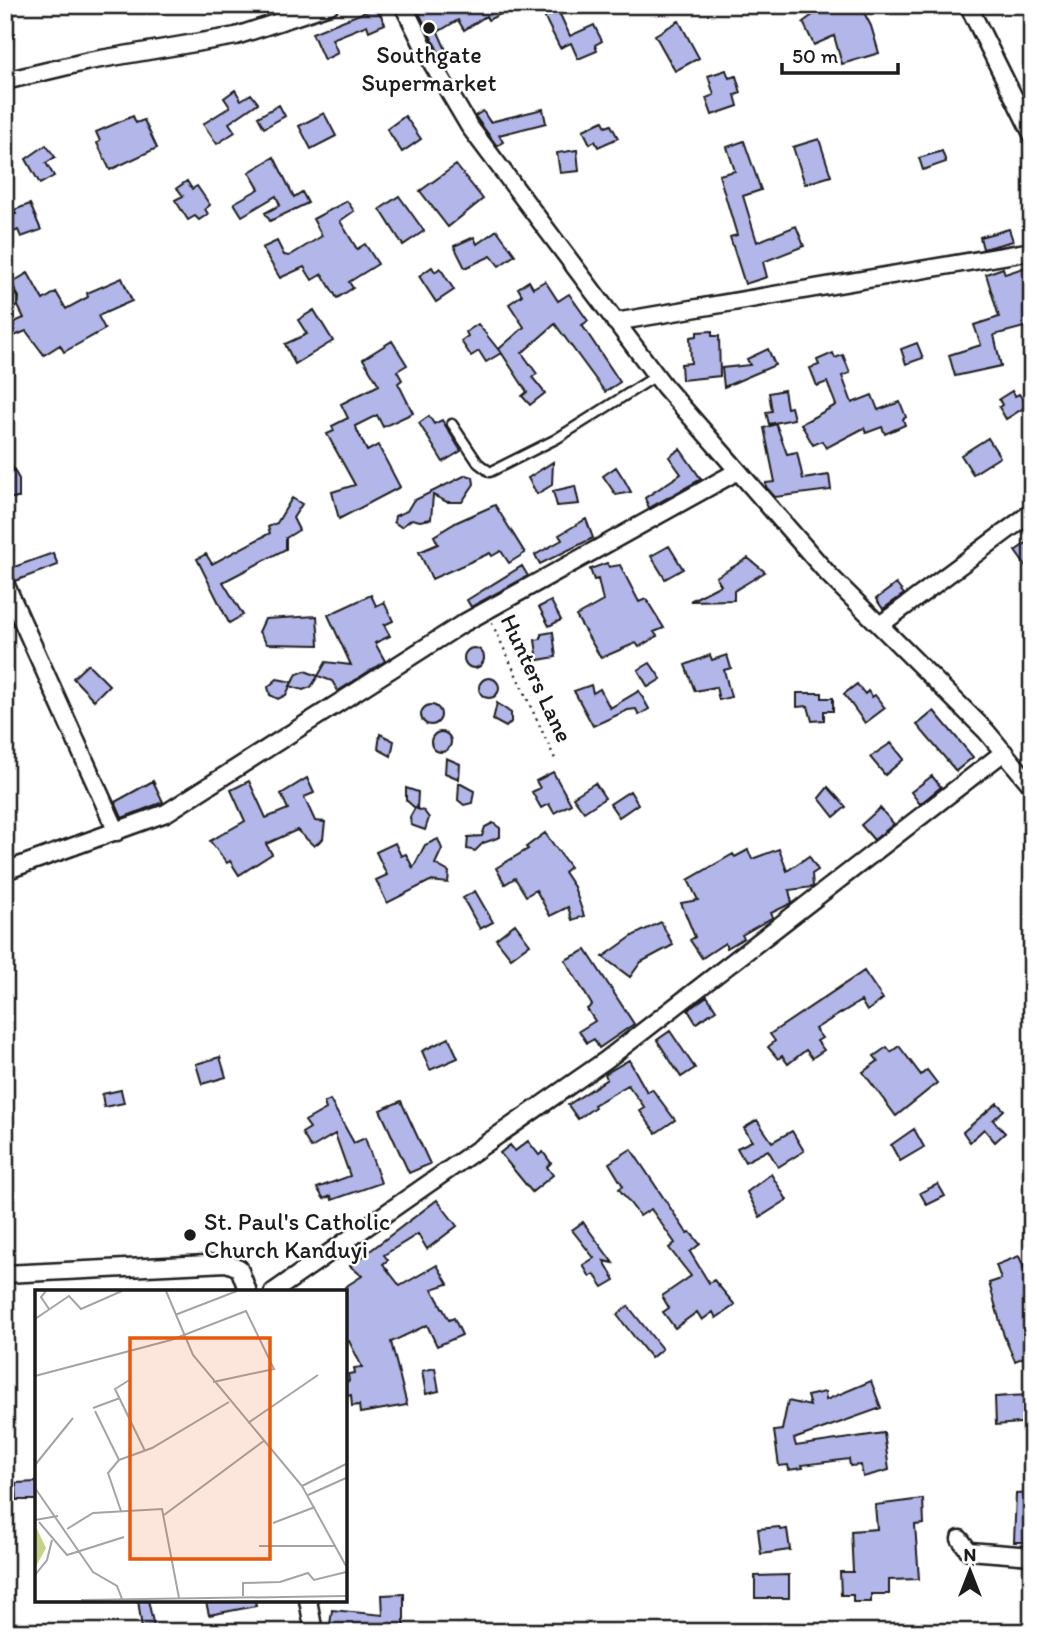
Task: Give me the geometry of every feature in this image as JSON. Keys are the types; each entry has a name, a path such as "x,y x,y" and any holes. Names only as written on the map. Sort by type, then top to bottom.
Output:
{"street":[{"path":"5,81 89,61 236,36 330,5"},
{"path":"403,5 433,65 469,126 656,376 736,472 828,574 1004,752 1032,786"},
{"path":"968,5 1032,134"},
{"path":"615,322 1032,251"},
{"path":"5,872 166,813 215,784 387,670 486,611 736,472"},
{"path":"880,625 1032,512"},
{"path":"5,583 117,832"},
{"path":"276,1290 606,1060 1004,752"},
{"path":"5,1274 227,1264 239,1268 247,1290"},
{"path":"960,1539 969,1551 1032,1556"},
{"path":"308,1602 314,1632"}],"lane":[{"path":"452,424 478,463 490,472 556,439 656,376"}],"path":[{"name":"Hunters Lane","path":"486,611 556,761"}],"building":[{"path":"415,5 520,5 488,20 486,16 464,30 458,20 438,32 446,50 439,53"},
{"path":"810,5 860,5 871,26 879,53 842,64 834,36 814,45 803,22 814,14"},
{"path":"377,7 385,24 369,31 367,25 332,39 338,53 324,60 312,33"},
{"path":"558,10 570,36 594,25 602,41 595,45 597,51 578,59 571,43 560,48 544,16"},
{"path":"679,21 699,58 675,71 655,35"},
{"path":"726,70 729,78 736,76 741,93 735,95 738,106 712,115 706,98 714,95 708,76"},
{"path":"235,90 241,100 251,94 258,103 229,123 235,132 217,144 203,124 230,107 224,98"},
{"path":"279,105 285,116 264,128 258,117"},
{"path":"543,109 546,123 499,135 503,142 497,146 475,116 483,111 490,122"},
{"path":"324,113 336,136 311,149 299,126"},
{"path":"133,116 136,123 144,120 157,148 110,170 97,143 100,141 96,132"},
{"path":"405,116 421,139 402,152 387,129"},
{"path":"603,121 606,127 611,125 618,138 598,147 595,141 590,144 583,130"},
{"path":"819,139 831,176 805,184 793,147"},
{"path":"744,141 761,190 743,196 757,242 796,226 804,246 763,262 767,277 745,284 730,237 737,235 719,175 735,171 727,147"},
{"path":"46,145 55,157 46,163 54,176 40,184 26,159"},
{"path":"577,150 579,171 560,173 557,153"},
{"path":"942,151 946,162 923,170 919,158"},
{"path":"274,157 294,197 302,192 308,203 270,221 265,213 280,205 276,196 242,216 234,203 259,189 249,172"},
{"path":"456,165 483,199 448,227 420,191"},
{"path":"187,181 192,189 197,186 210,205 205,209 208,214 199,220 195,216 188,220 175,200 183,196 177,188"},
{"path":"399,196 424,231 403,245 380,209"},
{"path":"347,201 354,211 340,221 357,249 365,244 378,264 349,282 353,288 337,298 322,274 312,280 304,267 280,278 262,248 277,241 284,255 289,256 322,236 313,219"},
{"path":"30,204 41,230 21,237 18,230 9,234 5,218 16,214 14,210"},
{"path":"1009,229 1013,241 983,249 980,237"},
{"path":"497,230 515,255 499,266 491,256 465,268 454,246 474,237 477,244"},
{"path":"1032,265 1032,325 994,335 1001,366 955,376 949,355 981,345 974,325 999,317 986,274 1003,268 1005,274"},
{"path":"432,267 435,272 440,268 454,290 436,302 419,276"},
{"path":"28,273 43,300 56,292 66,309 88,297 87,293 122,278 132,301 98,316 105,329 64,352 60,345 44,355 26,331 5,340 5,326 24,318 18,306 19,297 11,283"},
{"path":"529,281 533,288 545,281 558,301 569,294 588,321 582,325 620,382 605,392 555,324 522,353 537,374 532,377 545,393 530,405 522,396 527,392 499,349 524,327 509,304 522,295 518,288"},
{"path":"314,310 333,341 295,364 285,344 307,334 298,320"},
{"path":"478,324 501,353 486,362 479,351 471,356 461,341 468,336 466,332"},
{"path":"712,331 712,336 719,336 720,376 682,380 681,364 691,363 690,337 697,336 697,332"},
{"path":"392,341 407,365 397,371 402,380 398,383 413,413 383,427 377,415 355,426 367,451 378,445 400,487 339,519 332,492 355,485 327,434 334,431 332,426 348,418 341,404 379,385 363,359"},
{"path":"917,343 923,358 906,364 901,349"},
{"path":"768,349 775,365 724,387 722,368 750,365 747,359"},
{"path":"833,353 835,358 843,355 850,373 842,376 852,403 872,395 878,410 900,402 906,417 903,419 905,425 885,434 882,427 866,433 864,428 826,448 822,441 813,445 801,424 836,405 827,382 817,386 810,368 819,365 817,360"},
{"path":"784,390 787,408 791,407 794,419 769,424 766,412 772,411 769,393"},
{"path":"1012,391 1015,396 1019,394 1027,406 1006,419 999,407 1002,405 999,399"},
{"path":"429,416 434,424 442,420 461,451 443,462 419,423"},
{"path":"776,424 787,454 797,452 803,479 829,475 831,490 775,497 766,487 766,483 775,482 764,428"},
{"path":"988,438 1000,457 973,474 961,455"},
{"path":"680,449 701,479 649,508 645,498 681,474 669,457"},
{"path":"5,454 19,479 19,498 5,498"},
{"path":"553,462 552,485 537,494 528,478"},
{"path":"616,467 631,492 616,495 603,476"},
{"path":"466,475 473,477 474,484 462,502 447,502 433,495 431,519 412,519 401,527 394,522 395,516 407,511 413,501"},
{"path":"575,486 579,504 557,506 553,491"},
{"path":"292,498 302,504 293,518 299,530 286,538 286,549 223,582 243,615 229,623 197,559 206,554 212,564 270,533 268,527 277,523"},
{"path":"495,505 525,553 509,563 501,551 492,556 490,553 432,579 419,552 438,544 434,536"},
{"path":"586,519 593,538 540,564 535,555 562,540 559,535"},
{"path":"1032,539 1032,575 1015,551"},
{"path":"669,546 683,569 665,579 651,556"},
{"path":"53,553 58,565 15,581 11,568"},
{"path":"748,558 765,572 734,591 734,600 690,601 721,585 716,577"},
{"path":"607,563 609,567 620,565 639,602 646,599 664,628 654,632 657,636 639,647 636,643 601,658 576,616 603,601 598,579 594,580 590,569"},
{"path":"522,566 528,576 471,607 467,600"},
{"path":"896,584 904,594 883,609 876,599"},
{"path":"371,595 376,606 384,602 393,621 384,625 390,636 375,643 385,661 338,691 332,681 318,676 326,662 351,665 328,615"},
{"path":"551,601 561,620 549,626 539,607"},
{"path":"317,616 319,645 267,644 259,632 265,619"},
{"path":"553,632 556,657 538,660 535,640 541,639 541,634"},
{"path":"470,648 478,648 484,658 478,668 470,668 464,662 464,654"},
{"path":"710,655 712,660 727,655 731,668 724,670 731,697 719,700 716,687 695,691 685,665"},
{"path":"650,663 661,679 648,687 638,670"},
{"path":"88,664 109,685 94,700 73,678"},
{"path":"305,671 318,676 311,687 303,690 290,686 297,674"},
{"path":"489,678 496,681 499,688 496,695 489,698 482,695 479,688 482,681"},
{"path":"277,679 292,682 286,695 278,699 270,695 268,687"},
{"path":"857,684 865,694 868,691 872,697 875,695 885,708 865,723 844,694"},
{"path":"591,685 593,693 600,689 610,708 639,691 649,709 639,715 636,709 628,710 593,726 574,691"},
{"path":"797,693 822,693 822,698 833,698 833,711 824,711 824,720 812,721 808,706 797,707"},
{"path":"497,703 511,713 511,722 506,727 493,720"},
{"path":"431,705 438,708 441,715 438,722 431,725 424,722 421,715 424,708"},
{"path":"934,711 973,757 956,771 917,725"},
{"path":"441,732 448,735 451,742 448,749 441,752 434,749 431,742 434,735"},
{"path":"380,734 394,741 391,756 378,749"},
{"path":"891,743 904,759 885,775 870,757"},
{"path":"446,758 460,764 459,779 445,773"},
{"path":"553,772 571,804 554,813 549,804 541,808 532,792 540,788 536,781"},
{"path":"932,776 941,787 920,804 911,792"},
{"path":"307,778 314,793 304,797 315,821 325,822 323,839 314,846 297,830 266,844 272,854 239,875 230,861 227,863 210,841 245,821 231,790 249,781 266,818 288,809 281,794"},
{"path":"153,781 163,802 122,818 115,802"},
{"path":"459,783 474,791 472,803 464,805 458,800"},
{"path":"595,783 605,798 584,812 573,797"},
{"path":"828,787 846,807 834,817 819,798"},
{"path":"406,788 418,792 417,809 424,811 429,818 425,830 411,825 410,817 415,808 406,800"},
{"path":"630,791 638,804 619,817 610,804"},
{"path":"880,808 894,824 874,840 861,825"},
{"path":"493,823 500,828 500,837 483,843 475,851 467,849 468,837 482,836 485,827"},
{"path":"545,833 570,867 564,872 574,887 584,916 572,920 568,907 550,916 536,890 526,896 515,878 505,884 496,868 528,849 526,847"},
{"path":"438,839 442,849 435,864 449,872 448,883 430,881 387,903 376,880 387,875 376,852 395,843 401,856 406,854 413,868 425,845"},
{"path":"779,849 787,871 809,856 818,870 812,874 813,887 789,890 792,903 771,913 773,917 742,935 744,938 727,948 725,943 702,958 690,940 695,937 681,903 698,900 688,880 733,854 735,857 748,850 752,859"},
{"path":"475,891 493,922 480,929 463,898"},
{"path":"661,922 673,945 641,962 630,977 603,957 634,935"},
{"path":"515,924 530,944 511,958 496,939"},
{"path":"586,950 634,1024 599,1048 594,1039 587,1043 579,1031 595,1021 587,1009 592,1005 565,960"},
{"path":"864,971 883,999 867,1011 861,1001 815,1029 822,1038 817,1041 824,1050 812,1058 806,1050 788,1064 782,1056 778,1059 768,1047 775,1041 770,1034"},
{"path":"707,996 716,1010 696,1023 688,1010"},
{"path":"670,1031 695,1068 681,1077 657,1040"},
{"path":"449,1038 458,1058 430,1070 422,1051"},
{"path":"899,1046 921,1075 927,1070 937,1083 896,1116 863,1072 878,1061 874,1056 887,1047 891,1052"},
{"path":"220,1057 226,1077 202,1084 196,1064"},
{"path":"629,1060 647,1092 652,1089 675,1120 656,1133 640,1111 645,1108 628,1085 594,1105 595,1107 578,1119 568,1105 607,1079 605,1074"},
{"path":"121,1090 124,1103 104,1107 102,1094"},
{"path":"330,1100 354,1143 365,1138 381,1183 332,1200 331,1196 324,1199 317,1188 350,1176 335,1134 311,1148 302,1133 310,1128 305,1121 326,1109 324,1103"},
{"path":"401,1101 430,1164 409,1173 380,1110"},
{"path":"997,1103 1004,1110 993,1120 1005,1133 995,1142 984,1129 970,1142 963,1132"},
{"path":"757,1120 772,1142 792,1131 804,1151 778,1167 768,1150 745,1162 737,1148 752,1141 744,1128"},
{"path":"914,1129 924,1147 900,1161 891,1145"},
{"path":"528,1141 539,1155 543,1152 551,1163 547,1167 553,1175 532,1192 500,1153 510,1145 515,1151"},
{"path":"631,1149 687,1233 690,1232 700,1244 690,1252 709,1283 714,1280 735,1305 716,1318 713,1312 702,1320 697,1312 675,1328 663,1312 669,1308 662,1296 691,1276 669,1248 675,1243 651,1209 640,1216 619,1189 623,1186 609,1163"},
{"path":"771,1174 787,1200 760,1217 747,1192"},
{"path":"938,1184 945,1196 927,1205 920,1193"},
{"path":"437,1200 457,1226 427,1249 418,1234 384,1255 388,1260 383,1264 400,1286 437,1265 448,1284 432,1289 449,1320 454,1318 462,1335 437,1346 427,1325 391,1342 407,1405 360,1413 359,1405 352,1406 351,1395 347,1396 348,1374 355,1373 354,1368 362,1367 349,1341 346,1342 345,1287 362,1276 350,1266"},
{"path":"583,1222 613,1263 604,1261 615,1280 603,1287 594,1274 590,1277 583,1265 594,1258 572,1230"},
{"path":"1019,1256 1032,1287 1032,1354 1015,1361 1004,1336 989,1283 1001,1279 996,1265"},
{"path":"628,1306 662,1349 651,1358 617,1315"},
{"path":"435,1368 439,1391 426,1394 422,1371"},
{"path":"871,1381 881,1408 794,1439 796,1446 884,1433 889,1470 863,1477 861,1465 850,1466 849,1459 802,1465 803,1468 789,1470 788,1465 779,1466 774,1431 782,1430 788,1401 810,1406 807,1396 825,1392 826,1400"},
{"path":"1027,1395 1028,1401 1032,1400 1032,1422 996,1425 995,1397"},
{"path":"35,1482 35,1500 17,1500 16,1483"},
{"path":"1032,1493 1032,1542 1014,1542 1016,1494"},
{"path":"923,1499 924,1524 915,1525 919,1579 889,1580 889,1594 871,1594 871,1602 853,1602 853,1595 841,1595 840,1572 853,1572 851,1531 877,1529 875,1505"},
{"path":"779,1527 780,1530 787,1529 790,1550 761,1554 758,1529"},
{"path":"789,1575 789,1598 755,1598 755,1576"},
{"path":"404,1594 404,1632 329,1632 332,1610 383,1615 382,1595"},
{"path":"138,1602 148,1602 154,1627 142,1629"},
{"path":"206,1602 255,1602 256,1606 209,1615"}],"place":[{"name":"Southgate Supermarket","path":"429,28"},
{"name":"St. Paul's Catholic Church Kanduyi","path":"190,1235"}]}
